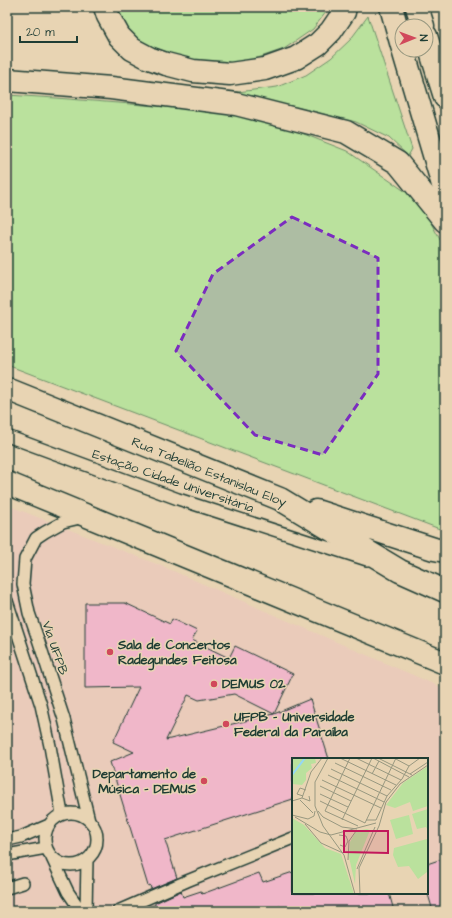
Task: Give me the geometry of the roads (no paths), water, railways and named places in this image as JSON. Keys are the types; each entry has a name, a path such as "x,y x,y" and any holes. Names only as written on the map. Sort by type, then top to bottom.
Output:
{"main road":[{"path":"105,7 118,36 132,49 148,58 193,71 230,74 265,69 296,58 318,44 331,31 344,12 345,7"},
{"path":"390,7 394,20"},
{"path":"417,7 420,18"},
{"path":"405,58 445,192"},
{"path":"433,58 445,97"},
{"path":"7,80 111,88 236,104 346,132 398,162 445,221"},
{"name":"Rua Tabelião Estanislau Eloy","path":"7,389 280,499 400,571 445,591"},
{"path":"7,483 445,663"},
{"path":"280,499 434,549 445,551"}],"lane":[{"name":"Estação Cidade Universitária","path":"7,436 178,499 400,571"},
{"name":"Via UFPB","path":"86,516 63,522 36,538 25,559 23,584 28,613 64,719 89,820 96,829 98,841 94,852 87,860"},
{"path":"7,601 41,705 62,814"},
{"path":"81,911 68,892 49,853 45,836 49,825 54,818 62,814 72,812 81,814 89,820"},
{"path":"7,840 21,837 49,825"},
{"path":"118,911 292,838"},
{"path":"7,855 49,853 59,863 69,866 78,865 87,860"},
{"path":"86,911 87,860"},
{"path":"7,888 23,883"}],"place":[{"name":"Sala de Concertos Radegundes Feitosa","path":"110,652"},
{"name":"DEMUS 02","path":"214,684"},
{"name":"UFPB - Universidade Federal da Paraíba","path":"226,724"},
{"name":"Departamento de Música - DEMUS","path":"204,781"}]}
